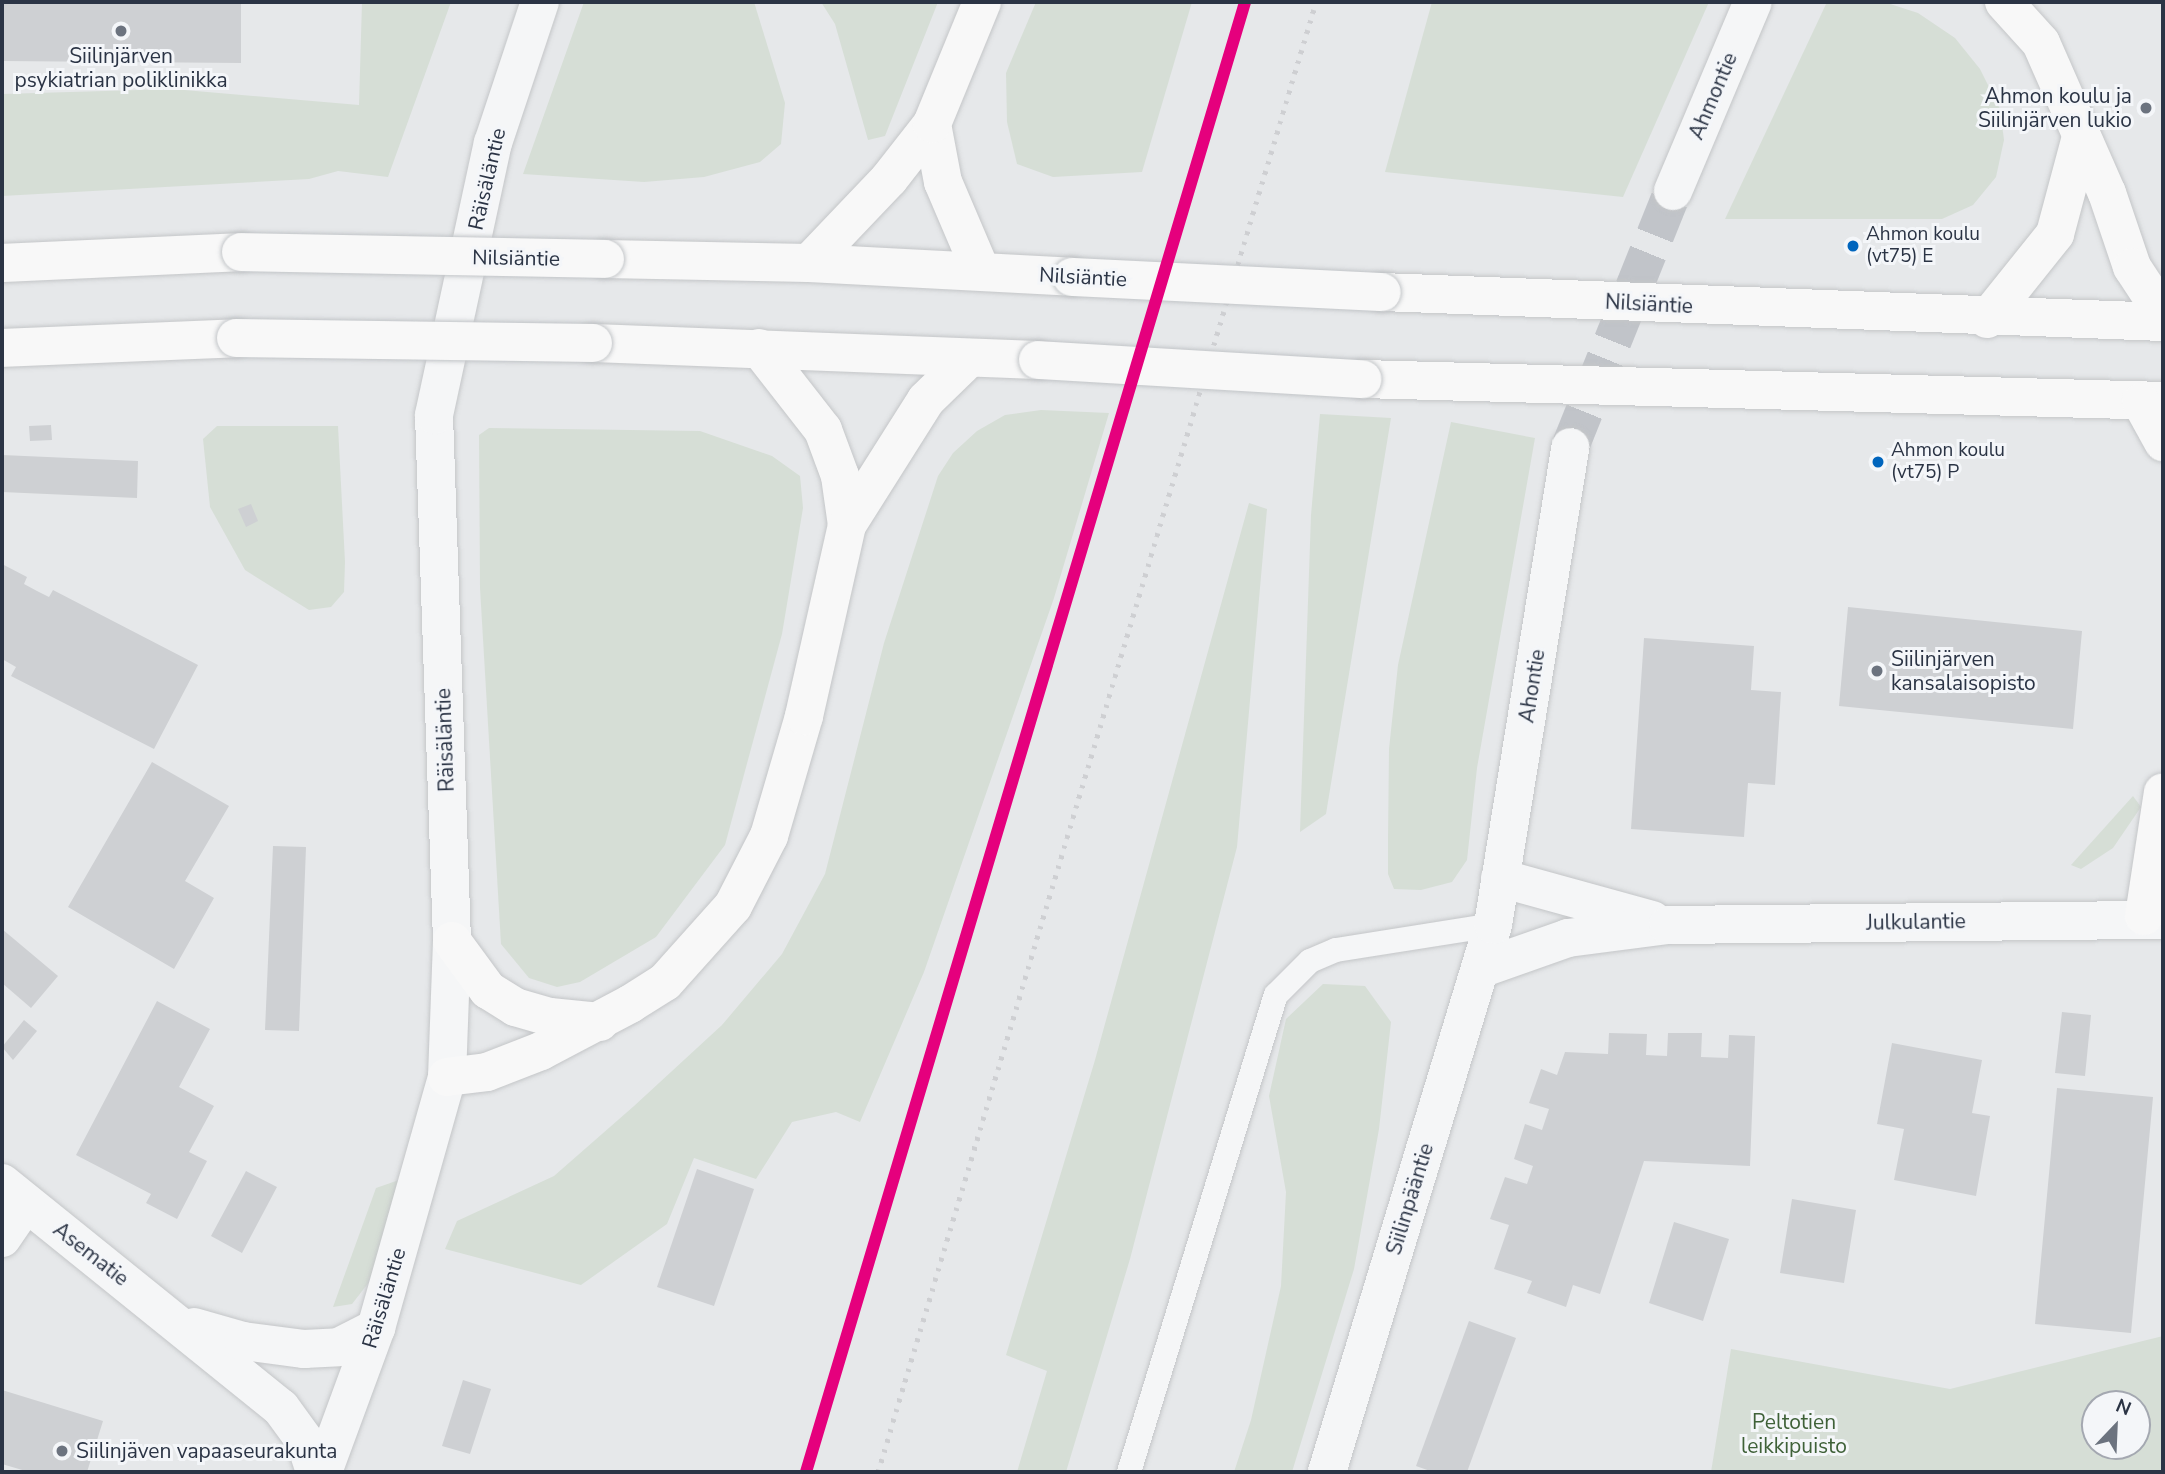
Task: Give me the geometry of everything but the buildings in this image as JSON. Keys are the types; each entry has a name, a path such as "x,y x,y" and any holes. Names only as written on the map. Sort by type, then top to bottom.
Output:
{"main road":[{"path":"809,263 889,178 932,124 982,2"},
{"path":"2004,2 2041,43 2063,88 2080,141 2106,193 2132,267 2163,314"},
{"path":"932,124 943,182 981,271"},
{"path":"1987,318 2055,234 2080,141"},
{"name":"Nilsiäntie","path":"2,263 241,252 809,263 1382,292 1987,318 2163,322"},
{"path":"2,348 236,338 593,343 1038,360 1362,379 2152,402 2163,442"},
{"path":"759,348 822,430 840,476 847,525"},
{"path":"447,1076 487,1072 600,1022 665,982 702,945 753,872 769,836 804,716 847,525 926,400 969,358"},
{"path":"2153,918 2163,792"},
{"path":"452,942 488,990 515,1007 550,1017 600,1022"}],"street":[{"name":"Räisäläntie","path":"323,1472 376,1328 447,1076 452,942 434,415 493,144 540,2"},
{"name":"Ahmontie","path":"1673,191 1753,2"},
{"name":"Ahontie","path":"1493,925 1570,447"},
{"name":"Julkulantie","path":"1500,878 1668,925"},
{"name":"Julkulantie","path":"1480,969 1568,938 1668,925 2153,918"},
{"name":"Siilinpääntie","path":"1327,1472 1493,925"},
{"name":"Asematie","path":"14,1193 182,1324 281,1408 305,1441 315,1472"},
{"path":"2,1238 14,1193"},
{"name":"Asematie","path":"182,1324 243,1341 304,1349 339,1347 376,1328"}],"lane":[{"path":"1129,1472 1276,995 1310,961 1336,950 1493,925"}],"green space":[{"path":"362,2 451,2 388,177 338,171 309,179 2,196 2,94 173,89 359,105"},
{"path":"584,2 754,2 785,103 781,144 760,162 704,177 644,182 523,174"},
{"path":"821,2 938,2 885,136 868,140 835,24"},
{"path":"1036,2 1192,2 1142,172 1053,177 1017,164 1007,122 1006,73"},
{"path":"1432,2 1709,2 1623,197 1385,172"},
{"path":"1827,2 1884,2 1918,13 1955,38 1980,69 2000,109 2004,140 1996,177 1973,205 1942,219 1725,219"},
{"path":"1041,410 1109,413 1054,598 924,972 860,1122 836,1112 792,1122 756,1179 694,1158 667,1224 581,1285 445,1249 457,1221 554,1176 634,1106 722,1025 782,954 825,874 884,643 938,476 953,453 977,431 1005,415"},
{"path":"1320,414 1391,418 1326,814 1300,832 1311,515"},
{"path":"1451,422 1535,438 1477,768 1467,860 1452,882 1421,890 1394,889 1388,874 1389,749 1398,665"},
{"path":"217,426 338,426 344,592 331,607 309,610 245,570 210,507 203,439"},
{"path":"489,428 700,431 772,456 800,476 803,508 782,634 725,845 656,937 580,982 557,987 529,978 501,944 480,588 479,435"},
{"path":"1249,503 1267,509 1237,847 1130,1259 1066,1472 1017,1472 1047,1371 1006,1355 1095,1060"},
{"path":"2133,796 2141,807 2113,848 2081,869 2071,865"},
{"path":"1323,984 1365,986 1391,1022 1379,1129 1354,1269 1292,1472 1234,1472 1251,1420 1281,1286 1286,1192 1269,1096 1286,1019"},
{"path":"399,1180 370,1281 352,1304 333,1307 376,1188"},
{"name":"Peltotien leikkipuisto","path":"2163,1336 2161,1472 1711,1472 1731,1349 1950,1389"}],"tunnel":[{"path":"1570,447 1673,191"}],"railway":[{"path":"878,1472 1316,2"}],"transit line":[{"path":"806,1472 1245,2"}],"place":[{"name":"Siilinjärven psykiatrian poliklinikka","path":"121,31"},
{"name":"Ahmon koulu ja Siilinjärven lukio","path":"2146,108"},
{"name":"Ahmon koulu (vt75) E","path":"1853,246"},
{"name":"Ahmon koulu (vt75) P","path":"1878,462"},
{"name":"Siilinjärven kansalaisopisto","path":"1877,671"},
{"name":"Siilinjäven vapaaseurakunta","path":"62,1451"}]}
